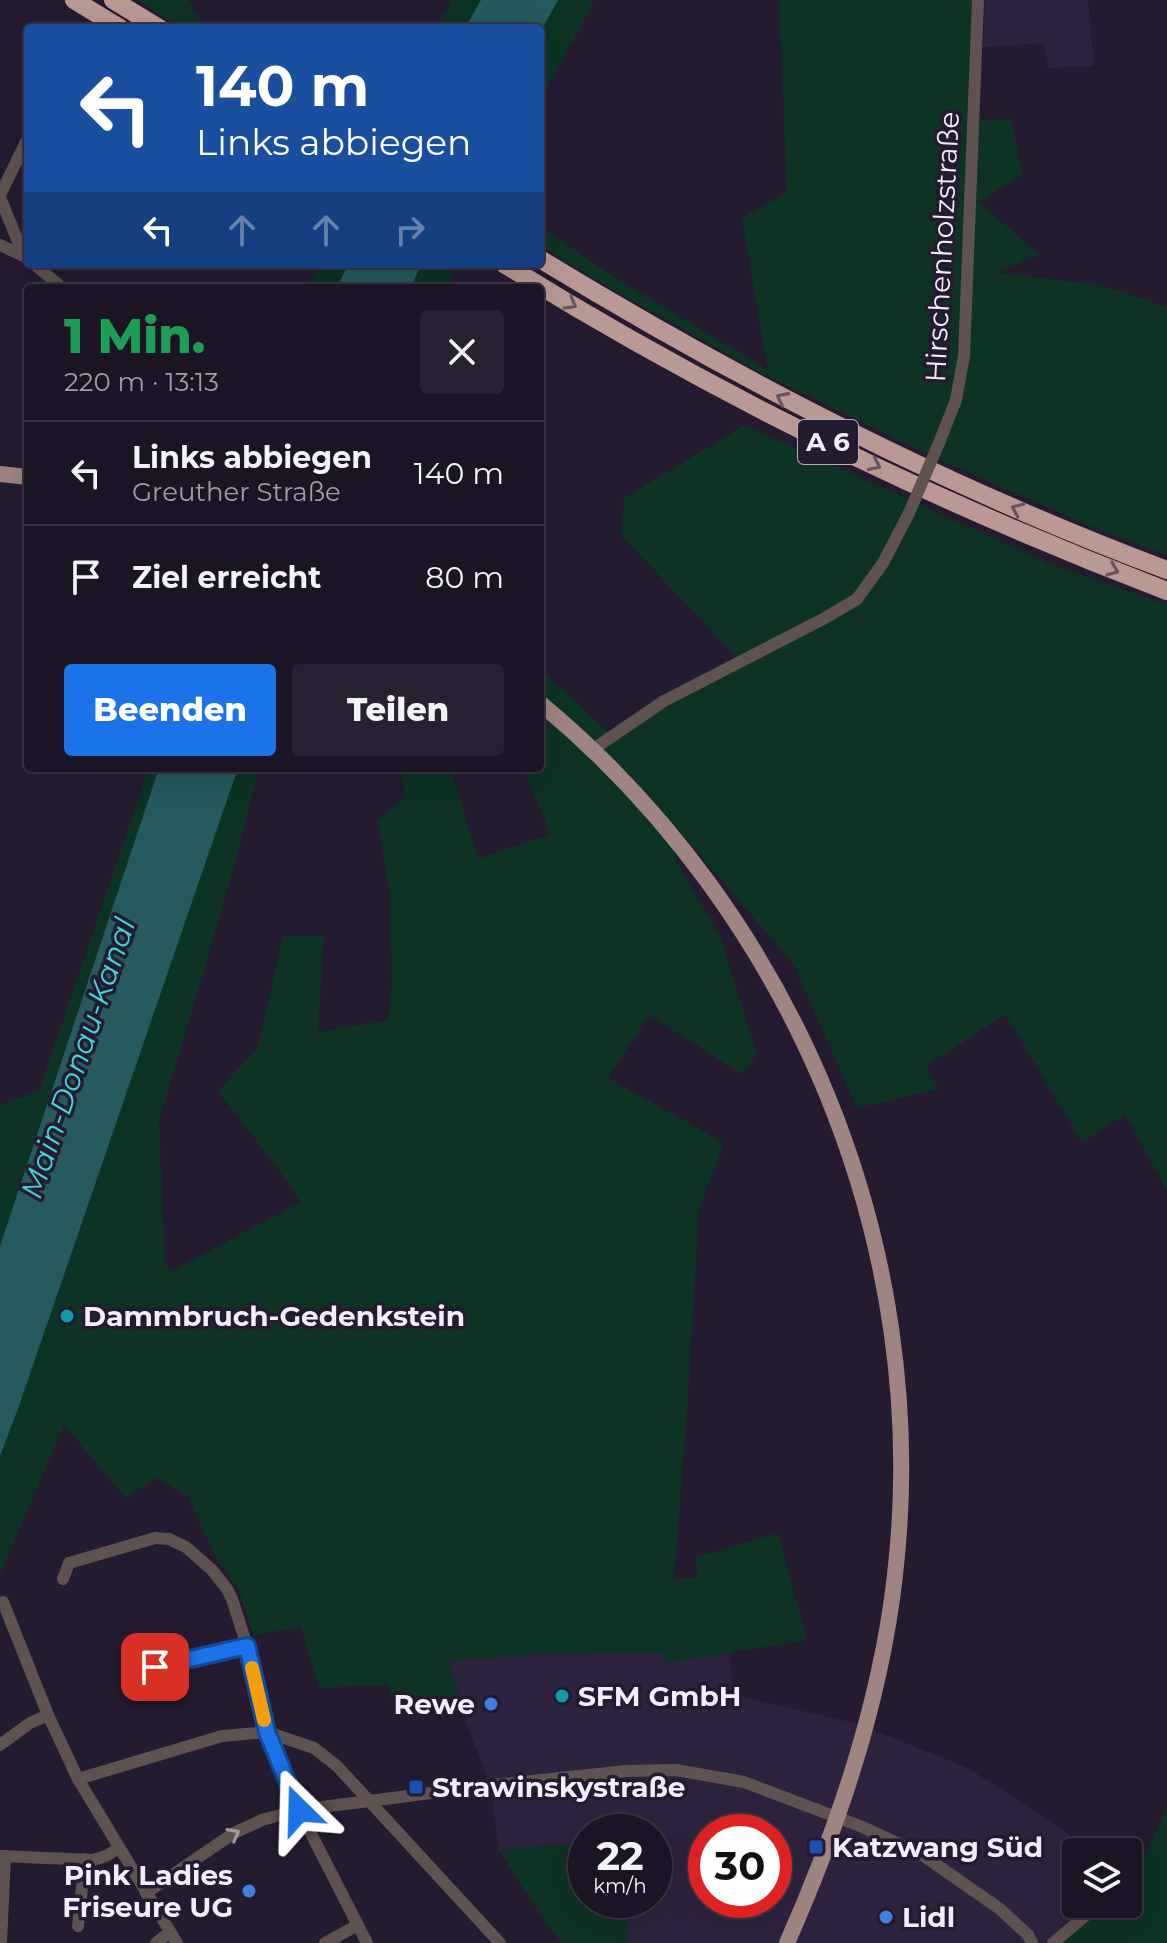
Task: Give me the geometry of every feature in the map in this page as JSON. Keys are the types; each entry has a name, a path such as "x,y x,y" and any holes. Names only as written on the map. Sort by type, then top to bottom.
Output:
{"highway":[{"path":"74,0 114,24"},
{"path":"113,0 152,24"},
{"name":"A 6","path":"544,261 767,391 835,425 1069,533 1167,570"},
{"name":"A 6","path":"511,268 538,284"},
{"name":"A 6","path":"544,288 618,331 821,439 998,522 1167,591"}],"main road":[{"path":"0,474 24,477"},
{"path":"544,707 651,810 693,859 762,961 799,1031 851,1159 873,1237 889,1317 898,1392 901,1464 892,1599 856,1758 816,1875 787,1943"}],"street":[{"name":"Hirschenholzstraße","path":"592,750 664,701 857,599 883,563 909,513 956,400 964,356 978,0"},
{"path":"24,146 0,196 24,254"},
{"path":"0,245 24,256"},
{"path":"39,268 58,284"},
{"path":"63,1579 69,1563 155,1538 169,1539 186,1547 221,1579 232,1599 247,1646 267,1732 299,1810 367,1943"},
{"path":"3,1602 48,1715 78,1779 174,1938 156,1943"},
{"path":"155,1667 247,1646"},
{"path":"0,1745 30,1723 48,1715"},
{"path":"78,1779 222,1736 267,1732 314,1748 337,1766 500,1943"},
{"path":"146,1893 234,1833 262,1820 299,1810 611,1772 676,1770 744,1782 837,1817 921,1854 1000,1909 1028,1935 1032,1943"},
{"path":"1,1943 3,1856 93,1860 119,1848"},
{"path":"78,1926 85,1859"},
{"path":"1053,1943 1083,1918"},
{"path":"325,1943 358,1925"}],"shaded area":[{"path":"136,0 188,0 204,24 175,24"},
{"path":"452,0 481,0 467,24 438,24"},
{"path":"558,0 594,0 544,96 544,26"},
{"path":"779,0 985,0 977,120 1011,119 1023,175 978,202 1039,254 997,273 1101,285 1167,307 1167,555 1090,526 938,459 767,376 544,247 544,229 609,274 768,370 742,218 787,192"},
{"path":"985,0 1088,0 1094,66 1048,68 1044,43 983,47"},
{"path":"316,268 346,268 339,284 309,284"},
{"path":"419,268 454,268 448,284 413,284"},
{"path":"745,425 1050,564 1167,605 1167,1190 1125,1114 1082,1142 1005,1014 926,1066 938,1089 857,1108 794,965 686,838 675,860 720,936 757,1054 742,1074 649,1015 608,1078 724,1143 699,1209 674,1579 697,1578 696,1557 778,1533 807,1640 664,1663 662,1652 540,1654 449,1661 460,1706 394,1716 389,1685 319,1688 300,1626 254,1636 239,1591 213,1552 188,1496 156,1478 126,1498 64,1425 0,1574 0,1456 237,772 258,772 226,896 159,1121 165,1264 172,1271 301,1202 218,1091 258,1047 283,936 324,936 318,1032 388,1020 392,981 389,889 378,821 406,796 400,772 452,772 478,859 551,834 524,772 544,772 544,672 614,738 665,704 743,664 621,535 624,498"},
{"path":"146,772 158,772 0,1246 0,1105 39,1091"},
{"path":"663,1652 665,1662 729,1653 734,1695 858,1724 968,1768 1075,1838 1062,1838 1062,1918 1092,1918 1063,1943 628,1943 627,1918 672,1918 672,1814 568,1814 568,1844 499,1850 490,1785 460,1706 449,1661 540,1654"},
{"path":"1167,1807 1167,1943 1063,1943 1092,1918 1142,1918 1142,1864"},
{"path":"568,1844 568,1918 627,1918 628,1943 562,1943 499,1850"}],"water":[{"path":"481,0 558,0 544,26 467,24"},
{"path":"346,268 419,268 413,284 339,284"},
{"name":"Main-Donau-Kanal","path":"158,772 237,772 0,1456 0,1246"}],"slow traffic":[{"path":"252,1668 264,1720"}],"place":[{"name":"Dammbruch-Gedenkstein","path":"67,1316"},
{"name":"SFM GmbH","path":"562,1696"},
{"name":"Rewe","path":"491,1704"},
{"name":"Strawinskystraße","path":"416,1787"},
{"name":"Katzwang Süd","path":"816,1847"},
{"name":"Pink Ladies Friseure UG","path":"249,1891"},
{"name":"Lidl","path":"886,1917"}],"route":[{"path":"155,1667 247,1646 267,1732 299,1810"}]}
